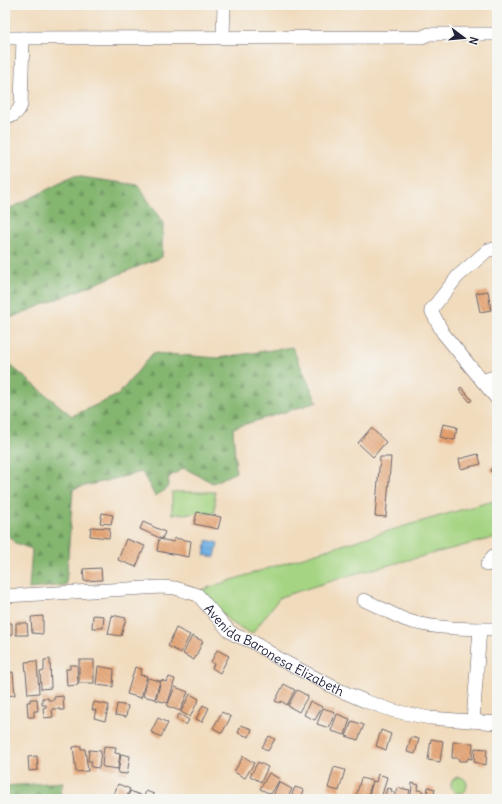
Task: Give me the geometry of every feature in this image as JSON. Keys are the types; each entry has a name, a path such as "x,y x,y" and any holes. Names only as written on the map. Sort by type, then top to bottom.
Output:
{"street":[{"path":"223,37 224,5"},
{"path":"5,38 422,37 428,41 497,34"},
{"path":"5,118 14,115 20,109 21,105 23,38"},
{"path":"450,38 497,43"},
{"path":"497,248 488,250 458,276 431,310 443,333 497,399"},
{"path":"482,381 497,376"},
{"path":"487,566 493,556 497,554"},
{"name":"Avenida Baronesa Elizabeth","path":"5,596 54,592 162,587 176,588 198,595 229,630 237,636 253,642 281,660 339,690 394,711 430,718 497,723"},
{"path":"364,600 406,620 418,623 480,629 497,629"},
{"path":"473,721 480,629"}],"green space":[{"path":"74,176 138,185 163,223 162,257 5,320 5,211"},
{"path":"292,347 317,402 233,428 236,472 213,483 184,468 169,477 167,489 155,496 142,472 73,489 66,585 29,589 32,549 15,543 5,532 5,361 72,416 118,395 153,353 218,358"},
{"path":"172,492 215,492 215,513 172,514"},
{"path":"497,500 497,537 354,574 280,597 252,634 230,622 201,590 348,543"},
{"path":"459,777 465,779 467,785 465,791 459,793 453,791 451,785 453,779"},
{"path":"63,782 59,799 5,799 5,786"}],"water":[{"path":"207,540 218,543 215,557 204,555"}],"building":[{"path":"497,280 497,299 496,299 494,281"},
{"path":"488,291 491,310 480,312 476,293"},
{"path":"461,387 472,400 470,402 459,389"},
{"path":"443,424 457,427 455,440 440,437"},
{"path":"371,428 386,442 373,457 358,443"},
{"path":"478,454 481,464 461,469 459,459"},
{"path":"380,457 391,457 386,517 375,516"},
{"path":"497,460 497,474 490,471"},
{"path":"197,512 221,517 218,529 194,524"},
{"path":"102,513 113,515 111,524 100,523"},
{"path":"143,522 165,532 162,539 140,529"},
{"path":"91,527 110,528 109,538 90,536"},
{"path":"174,538 191,541 189,557 157,551 159,539 174,542"},
{"path":"126,539 145,546 136,567 118,560"},
{"path":"101,568 102,580 84,581 83,569"},
{"path":"93,615 104,616 103,628 92,628"},
{"path":"112,615 126,618 121,636 108,634"},
{"path":"43,616 43,634 32,633 31,617"},
{"path":"5,623 12,623 12,635 6,636"},
{"path":"16,623 27,623 28,635 16,635"},
{"path":"176,628 190,635 181,653 168,646"},
{"path":"192,636 203,641 194,660 183,654"},
{"path":"217,650 229,656 220,673 212,668 214,664 211,662"},
{"path":"50,659 51,688 41,689 40,672 44,671 44,660"},
{"path":"79,660 94,660 94,683 79,683"},
{"path":"37,661 39,693 28,694 25,662"},
{"path":"70,665 77,665 78,685 67,686 66,669 70,669"},
{"path":"98,666 114,669 113,687 96,685"},
{"path":"135,667 142,669 140,675 147,676 141,698 127,694"},
{"path":"13,672 15,695 5,696 6,673"},
{"path":"169,677 175,679 168,703 156,700 161,680 167,682"},
{"path":"148,678 160,681 155,699 143,696"},
{"path":"284,684 295,690 287,705 281,701 280,703 275,701"},
{"path":"175,687 188,692 180,711 167,706"},
{"path":"297,690 308,696 299,712 288,706"},
{"path":"190,694 199,699 190,717 181,712"},
{"path":"63,696 64,710 52,709 53,717 44,718 43,708 46,707 46,705 42,705 42,698 54,700 54,697"},
{"path":"30,699 37,699 38,711 34,711 34,717 28,717 27,702 30,702"},
{"path":"310,701 322,707 315,720 304,715"},
{"path":"94,702 109,705 105,721 94,718 96,710 92,710"},
{"path":"117,704 128,706 126,717 115,715"},
{"path":"203,705 209,708 202,722 196,719"},
{"path":"323,708 335,712 329,728 317,724"},
{"path":"222,712 231,717 222,733 213,728"},
{"path":"179,714 189,720 186,725 176,719"},
{"path":"337,714 350,719 345,735 331,731"},
{"path":"158,718 168,723 161,737 151,732"},
{"path":"352,721 364,725 358,740 346,736"},
{"path":"241,725 252,729 249,737 238,733"},
{"path":"381,730 391,734 386,750 376,746"},
{"path":"269,736 275,739 268,751 262,747"},
{"path":"411,737 419,739 415,754 407,752"},
{"path":"431,739 443,741 440,762 428,760"},
{"path":"453,742 473,743 472,759 468,758 467,761 459,761 458,758 452,758"},
{"path":"81,746 81,749 85,749 88,771 76,772 73,747"},
{"path":"104,746 116,747 115,753 120,754 118,769 102,766"},
{"path":"475,748 487,749 486,765 474,762"},
{"path":"89,750 101,751 99,768 91,767 92,761 88,761"},
{"path":"121,754 130,756 127,774 118,773"},
{"path":"37,756 38,770 29,771 28,757"},
{"path":"243,756 254,763 245,778 234,772"},
{"path":"258,762 268,767 261,782 250,776"},
{"path":"334,767 345,770 339,791 328,788"},
{"path":"269,773 280,779 271,794 260,789"},
{"path":"378,774 387,777 381,799 369,795 373,781 376,782"},
{"path":"361,778 372,781 367,799 356,797"},
{"path":"279,782 292,789 287,799 272,798"},
{"path":"412,783 419,785 417,790 423,791 421,799 411,799"},
{"path":"118,784 130,789 126,799 112,799"},
{"path":"295,787 304,790 301,799 290,799"},
{"path":"428,787 435,789 433,799 423,799 424,793 427,793"},
{"path":"387,788 392,789 391,791 395,793 394,799 384,799"},
{"path":"398,788 410,790 408,799 395,799"},
{"path":"130,791 140,795 139,799 127,799"},
{"path":"146,791 154,794 152,799 143,799"},
{"path":"484,795 497,796 497,799 484,799"}]}
